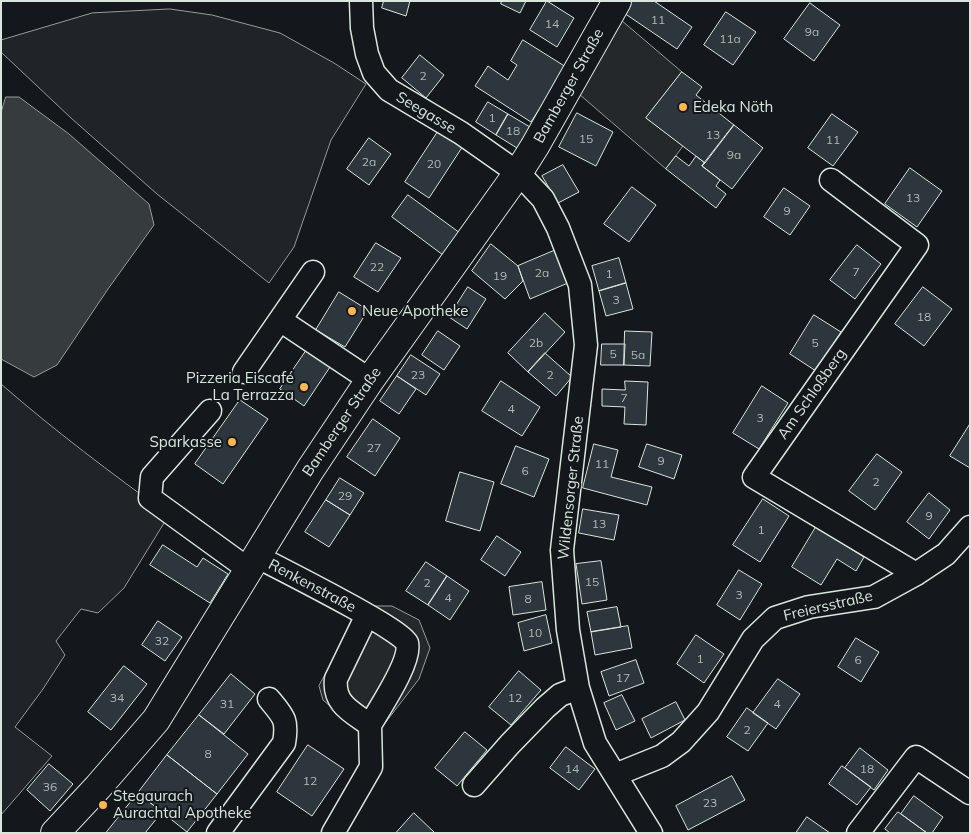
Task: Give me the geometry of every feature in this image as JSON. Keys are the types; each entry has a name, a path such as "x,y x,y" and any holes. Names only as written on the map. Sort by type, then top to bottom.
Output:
{"main road":[{"name":"Bamberger Straße","path":"55,833 136,745 156,720 310,470 370,380 518,173 617,1"}],"street":[{"name":"Seegasse","path":"361,1 362,28 367,54 374,73 389,90 461,133 518,173"},
{"name":"Wildensorger Straße","path":"518,173 543,199 558,228 580,285 586,345 562,550 568,630 578,688 595,742 651,833"},
{"name":"Am Schloßberg","path":"831,180 917,245 754,477 916,574"},
{"path":"244,372 313,272"},
{"path":"280,320 370,380"},
{"name":"Renkenstraße","path":"210,411 152,476 150,498 252,562 368,615 401,636 407,643 404,666 370,725"},
{"name":"Freiersstraße","path":"615,775 662,756 681,742 708,712 753,639 775,618 809,607 874,597 916,574 946,554 970,527"},
{"path":"333,833 371,767 370,725 347,709 338,699 335,689 336,679 368,615"},
{"path":"474,786 510,744 545,708 560,695 578,688"},
{"path":"218,833 284,743 287,727 282,715 269,698"},
{"path":"858,833 916,757 970,792"}],"shaded area":[{"path":"170,9 212,15 280,33 334,63 366,84 331,140 294,247 269,283 157,194 71,118 1,52 1,40 92,13"},
{"path":"621,20 682,72 646,118 683,146 666,169 579,94"},
{"path":"6,97 19,97 69,134 149,204 154,225 57,365 34,377 1,359 1,113"},
{"path":"1,384 84,451 169,515 124,588 98,613 81,609 56,641 65,655 15,727 52,756 1,815"},
{"path":"363,606 392,606 419,620 430,648 419,679 379,731 364,735 323,700 319,686"}],"building":[{"path":"384,1 410,1 406,16 382,8"},
{"path":"502,1 526,1 520,13 501,4"},
{"path":"547,1 574,18 557,47 530,30"},
{"path":"632,1 654,1 692,27 677,49 624,13"},
{"path":"810,3 840,25 814,61 784,39"},
{"path":"726,12 756,32 733,65 704,45"},
{"path":"523,40 566,67 531,122 475,86 488,66 508,80 517,65 511,61"},
{"path":"420,55 444,75 426,98 402,78"},
{"name":"Edeka Nöth","path":"682,72 702,87 696,95 734,125 705,163 646,118"},
{"path":"488,102 508,114 496,135 476,122"},
{"path":"577,113 613,132 596,166 559,147"},
{"path":"508,114 530,127 517,148 496,135"},
{"path":"832,114 858,132 833,166 808,148"},
{"path":"734,125 763,148 732,189 702,166"},
{"path":"439,130 463,146 429,198 405,182"},
{"path":"369,138 391,154 369,185 347,169"},
{"path":"676,156 689,166 696,156 705,163 702,166 720,180 716,186 726,194 716,208 666,169"},
{"path":"563,165 579,192 558,203 542,176"},
{"path":"910,168 942,191 917,227 885,204"},
{"path":"632,187 656,205 629,242 604,224"},
{"path":"784,188 810,206 790,235 764,217"},
{"path":"408,195 460,233 443,255 392,217"},
{"path":"376,243 401,258 378,292 354,277"},
{"path":"491,244 518,266 523,281 505,299 472,271"},
{"path":"857,245 881,264 855,299 830,280"},
{"path":"556,250 568,283 530,299 518,266"},
{"path":"619,258 626,283 599,291 592,266"},
{"path":"626,283 633,309 606,316 599,291"},
{"path":"468,287 486,299 467,329 449,317"},
{"path":"923,287 952,309 924,346 895,324"},
{"path":"339,292 368,310 345,347 316,330"},
{"path":"545,313 565,332 528,372 508,353"},
{"path":"814,315 841,332 816,371 790,354"},
{"path":"438,331 460,346 444,370 422,355"},
{"path":"625,331 652,332 650,366 624,365"},
{"path":"602,344 625,344 624,365 601,365"},
{"path":"306,351 330,367 304,406 280,389"},
{"path":"545,353 572,377 556,396 528,372"},
{"path":"411,355 440,374 426,395 397,376"},
{"path":"397,376 416,389 399,414 380,401"},
{"path":"501,381 540,407 522,436 482,411"},
{"path":"625,381 648,382 646,425 624,424 625,407 602,406 602,389 625,390"},
{"path":"762,386 788,403 759,449 733,433"},
{"name":"Sparkasse","path":"240,400 268,419 223,484 195,464"},
{"path":"373,419 400,438 375,476 347,457"},
{"path":"970,424 970,468 950,456"},
{"path":"594,444 618,450 611,477 652,487 647,505 583,488"},
{"path":"647,444 682,455 674,479 639,467"},
{"path":"516,446 549,459 534,497 501,484"},
{"path":"877,454 902,472 875,510 849,491"},
{"path":"460,472 494,482 480,531 446,521"},
{"path":"340,478 364,493 350,515 326,500"},
{"path":"929,493 950,510 929,539 907,522"},
{"path":"763,499 789,516 760,562 733,545"},
{"path":"326,500 350,515 329,547 305,532"},
{"path":"583,509 619,515 614,540 579,533"},
{"path":"816,527 864,557 856,571 837,559 821,585 792,567"},
{"path":"497,536 521,552 505,576 481,560"},
{"path":"163,545 197,567 203,558 228,574 210,603 150,565"},
{"path":"601,561 607,600 582,604 576,564"},
{"path":"426,562 447,576 428,605 406,591"},
{"path":"739,570 762,584 740,620 717,605"},
{"path":"447,576 469,591 450,620 428,605"},
{"path":"542,582 546,610 513,615 509,587"},
{"path":"617,607 621,627 591,632 587,612"},
{"path":"546,615 552,643 524,651 518,623"},
{"path":"158,621 182,637 165,661 142,645"},
{"path":"628,626 632,648 595,655 591,632"},
{"path":"696,635 724,654 704,683 677,664"},
{"path":"856,638 879,652 861,682 838,667"},
{"path":"636,660 644,683 609,696 601,672"},
{"path":"124,666 147,684 111,730 88,712"},
{"path":"519,671 541,690 511,725 489,707"},
{"path":"231,674 255,694 224,734 199,715"},
{"path":"778,679 800,694 776,729 753,713"},
{"path":"622,695 635,721 616,730 604,703"},
{"path":"676,702 685,720 651,738 642,719"},
{"path":"747,708 768,723 748,751 727,737"},
{"path":"199,715 248,754 217,794 167,755"},
{"path":"465,732 487,750 457,786 435,768"},
{"path":"308,745 344,769 312,816 277,792"},
{"path":"566,747 595,769 579,790 550,768"},
{"path":"860,748 888,770 874,790 845,768"},
{"path":"167,755 217,794 187,832 138,793"},
{"path":"49,764 73,784 50,811 27,790"},
{"path":"842,766 871,787 857,805 829,784"},
{"path":"732,776 745,800 688,830 676,806"},
{"path":"138,793 162,812 145,833 106,833"},
{"path":"914,796 943,817 932,833 927,833 901,814"},
{"path":"898,812 927,833 890,833 885,829"},
{"path":"414,813 435,833 396,833"},
{"path":"807,817 830,833 796,833"}],"place":[{"name":"Edeka Nöth","path":"683,107"},
{"name":"Neue Apotheke","path":"352,311"},
{"name":"Pizzeria Eiscafé La Terrazza","path":"304,387"},
{"name":"Sparkasse","path":"232,442"},
{"name":"Stegaurach Aurachtal Apotheke","path":"103,805"}]}
